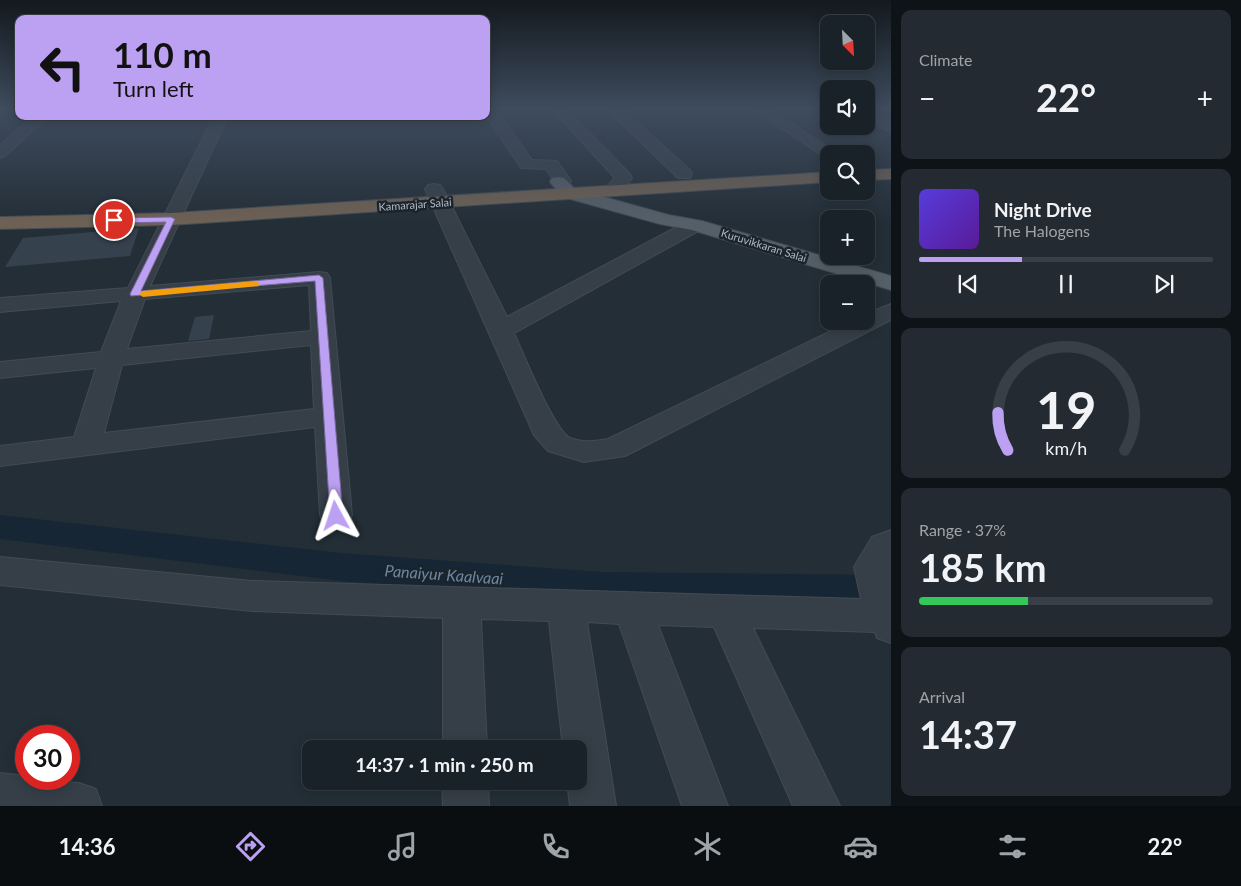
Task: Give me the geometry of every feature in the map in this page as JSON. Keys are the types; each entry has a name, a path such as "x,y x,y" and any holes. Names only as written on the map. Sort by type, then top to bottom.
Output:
{"highway":[{"path":"875,164 891,163"},
{"name":"Kamarajar Salai","path":"618,184 684,174 820,166"},
{"path":"875,175 891,174"},
{"name":"Kamarajar Salai","path":"0,223 437,196 563,185 820,177"},
{"name":"Kamarajar Salai","path":"563,185 584,180"},
{"name":"Kamarajar Salai","path":"0,207 175,212"}],"main road":[{"name":"Kuruvikkaran Salai","path":"584,180 618,184 638,203 679,215 695,225"},
{"name":"Kuruvikkaran Salai","path":"563,185 667,220 695,225 891,283"}],"street":[{"path":"86,445 111,359 135,294 206,147"},
{"path":"514,147 527,165 551,164 563,185"},
{"path":"589,147 618,184"},
{"path":"655,147 684,174"},
{"path":"437,196 501,330 544,428 558,444 584,452 614,449 891,311"},
{"path":"501,330 695,225"},
{"path":"0,305 319,278 336,516"},
{"path":"0,370 323,337"},
{"path":"0,456 328,416"},
{"path":"0,571 252,596 885,616 882,555"},
{"path":"462,602 465,740"},
{"path":"566,606 593,806"},
{"path":"632,607 705,806"},
{"path":"725,610 817,806"},
{"path":"465,790 466,806"},
{"path":"0,796 79,806"}],"building":[{"path":"139,228 130,256 5,267 23,238"},
{"path":"214,315 209,339 188,341 195,317"}],"waterway":[{"name":"Panaiyur Kaalvaai","path":"0,527 341,567 601,586 891,590"}],"slow traffic":[{"path":"143,294 256,284"}],"route":[{"path":"114,220 171,219 135,294 319,278 336,516"}]}
